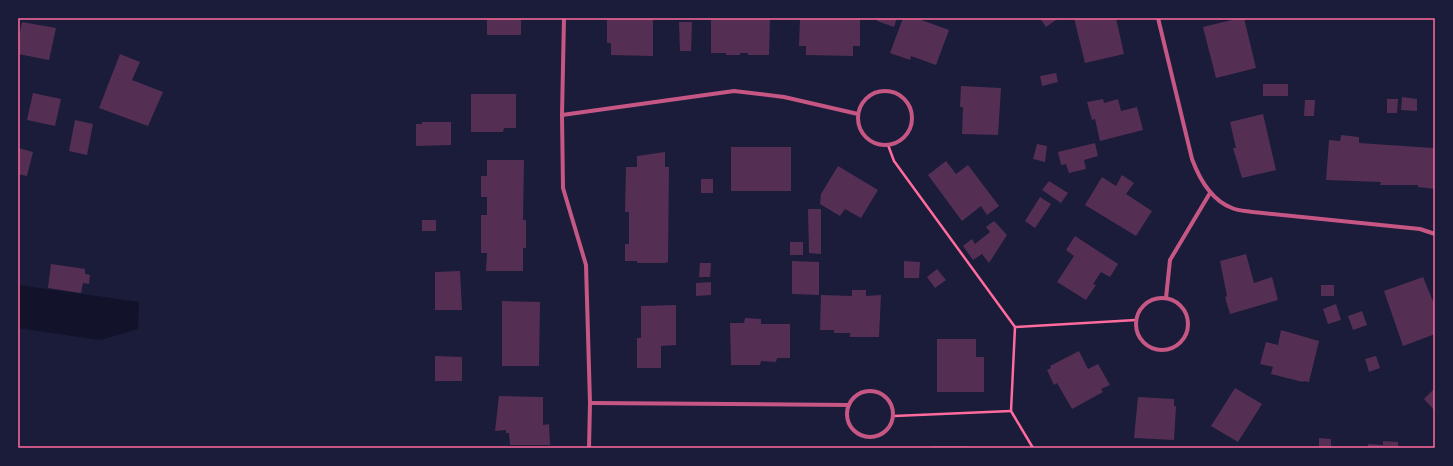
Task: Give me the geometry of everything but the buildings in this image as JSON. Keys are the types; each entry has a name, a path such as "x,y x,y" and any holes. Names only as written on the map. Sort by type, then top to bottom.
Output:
{"street":[{"path":"564,18 562,115 563,188 586,265 590,403 589,448"},
{"path":"1158,18 1192,158 1198,175 1210,193 1231,208 1254,212 1420,229 1435,234"},
{"path":"562,115 734,91 784,97 858,114"},
{"path":"883,91 894,93 902,97 911,110 912,118 910,129 906,136 898,142 888,145 875,144 865,137 860,129 858,114 860,106 866,98 883,91"},
{"path":"1166,298 1170,260 1210,193"},
{"path":"1166,298 1181,306 1186,313 1188,321 1187,332 1184,340 1176,347 1166,350 1152,349 1144,343 1136,328 1136,320 1140,310 1145,305 1155,299 1166,298"},
{"path":"867,391 878,392 885,396 892,405 894,416 890,427 879,436 871,438 859,435 851,427 847,419 848,405 851,400 860,393 867,391"},
{"path":"590,403 848,405"}],"path":[{"path":"888,145 894,161 1015,327 1011,411 1033,448"},
{"path":"1015,327 1136,320"},
{"path":"894,416 1011,411"}],"shaded area":[{"path":"18,285 139,302 138,329 100,340 18,328"}]}
